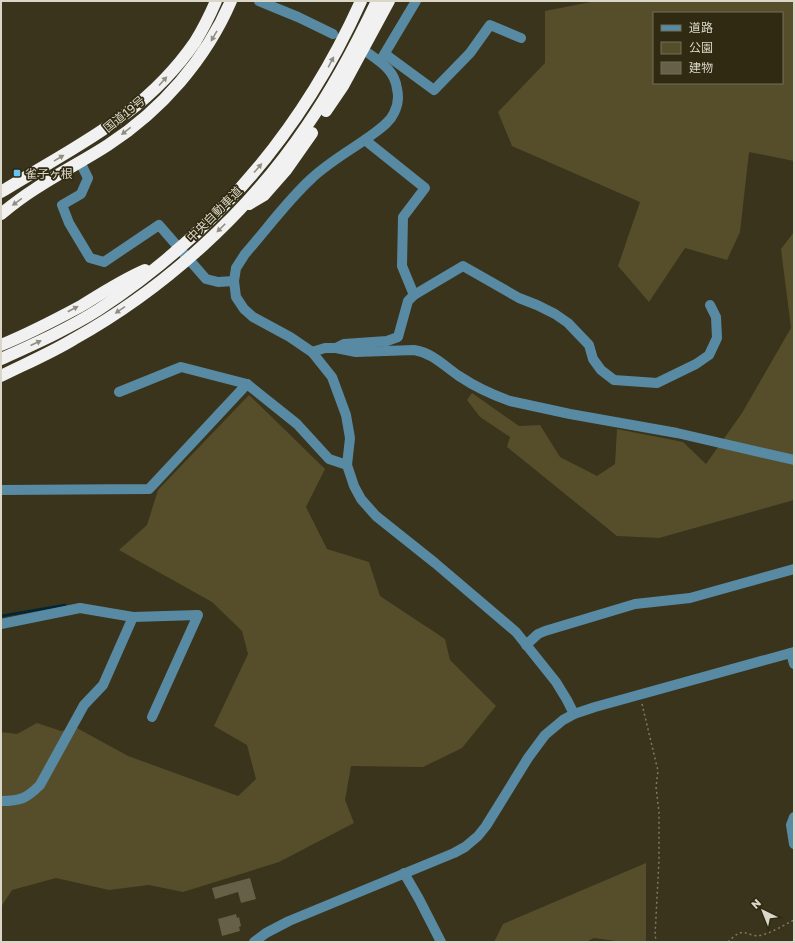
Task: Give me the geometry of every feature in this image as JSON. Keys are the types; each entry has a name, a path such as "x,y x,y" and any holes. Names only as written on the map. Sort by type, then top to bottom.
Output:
{"highway":[{"name":"国道19号","path":"1,191 103,131 130,112 155,90 177,66 196,41 216,1"},
{"name":"国道19号","path":"1,214 34,189 110,144 142,119 169,94 191,69 209,44 223,20 231,1"},
{"name":"中央自動車道","path":"1,359 47,338 97,310 164,261 188,241 219,211 270,153 297,117 327,70 361,1"},
{"name":"中央自動車道","path":"1,376 74,340 136,300 200,249 240,210 273,171 306,128 339,76 359,40 377,1"},
{"path":"240,210 264,195 294,159 343,86 389,1"},
{"path":"1,345 18,338 72,310 128,277 164,261"}],"street":[{"path":"259,1 298,17 333,34"},
{"path":"382,57 416,1"},
{"path":"368,53 382,57 434,90 470,53 490,25 521,38"},
{"path":"382,57 397,84 398,100 394,114 390,120 365,140 327,166 302,189 245,254 236,268 234,281 236,297 248,313 290,337 312,352 332,377 346,415 350,438 347,465 354,486 361,499 376,516 516,632 556,682 574,714"},
{"path":"365,140 425,188 403,217 402,266 414,295"},
{"path":"80,162 88,178 81,194 62,205 69,223 90,258 104,262 158,225 206,279 218,282 234,281"},
{"path":"336,348 344,344 387,341 398,337 408,302 414,295 463,266 519,298 555,314 568,323 589,345 593,359 601,370 614,380 657,383 696,364 709,355 717,338 716,318 710,305"},
{"path":"312,352 325,348 336,348 356,352 423,351 444,364 459,376 500,398 510,401 570,414 677,433 794,460"},
{"path":"118,392 181,368 247,384 297,424 329,459 347,465"},
{"path":"1,490 149,489 247,384"},
{"path":"526,644 538,634 545,631 635,604 690,598 794,569"},
{"path":"1,624 80,608 133,617 198,615 152,717"},
{"path":"1,801 16,801 30,794 40,785 84,705 103,685 133,617"},
{"path":"254,942 266,933 289,920 454,853 465,846 478,836 486,826 528,758 545,735 563,720 574,714 792,652 794,664"},
{"path":"794,817 791,825 794,844"},
{"path":"404,873 422,904 440,942"}],"path":[{"path":"640,695 658,770 656,787 659,812 659,860 655,936 657,942"},
{"path":"728,942 734,935 747,932 762,935 794,920"}],"green space":[{"path":"596,1 794,1 794,161 749,152 740,232 727,260 685,248 649,302 618,266 640,202 512,146 498,112 545,63 545,11"},
{"path":"794,232 794,500 659,538 617,536 507,447 510,437 480,417 467,400 472,393 519,426 540,425 560,457 597,476 615,464 617,429 683,442 706,464 742,413 791,328 781,249"},
{"path":"249,395 325,469 306,507 327,549 369,562 380,596 445,639 450,660 496,706 462,748 423,767 351,766 345,800 354,823 279,862 183,892 149,885 109,890 56,878 12,890 1,907 1,732 17,734 37,723 61,731 77,728 128,756 238,796 256,779 247,745 214,726 248,654 242,631 212,602 119,550 147,525 158,490"},
{"path":"646,863 646,942 623,942 594,938 586,942 494,942 503,924"}],"building":[{"path":"250,878 256,899 241,903 238,892 215,899 212,888"},
{"path":"236,914 237,918 239,917 241,926 239,927 240,931 222,936 218,919"}],"waterway":[{"path":"1,616 65,605"}],"place":[{"name":"雀子ヶ根","path":"17,173"}]}
